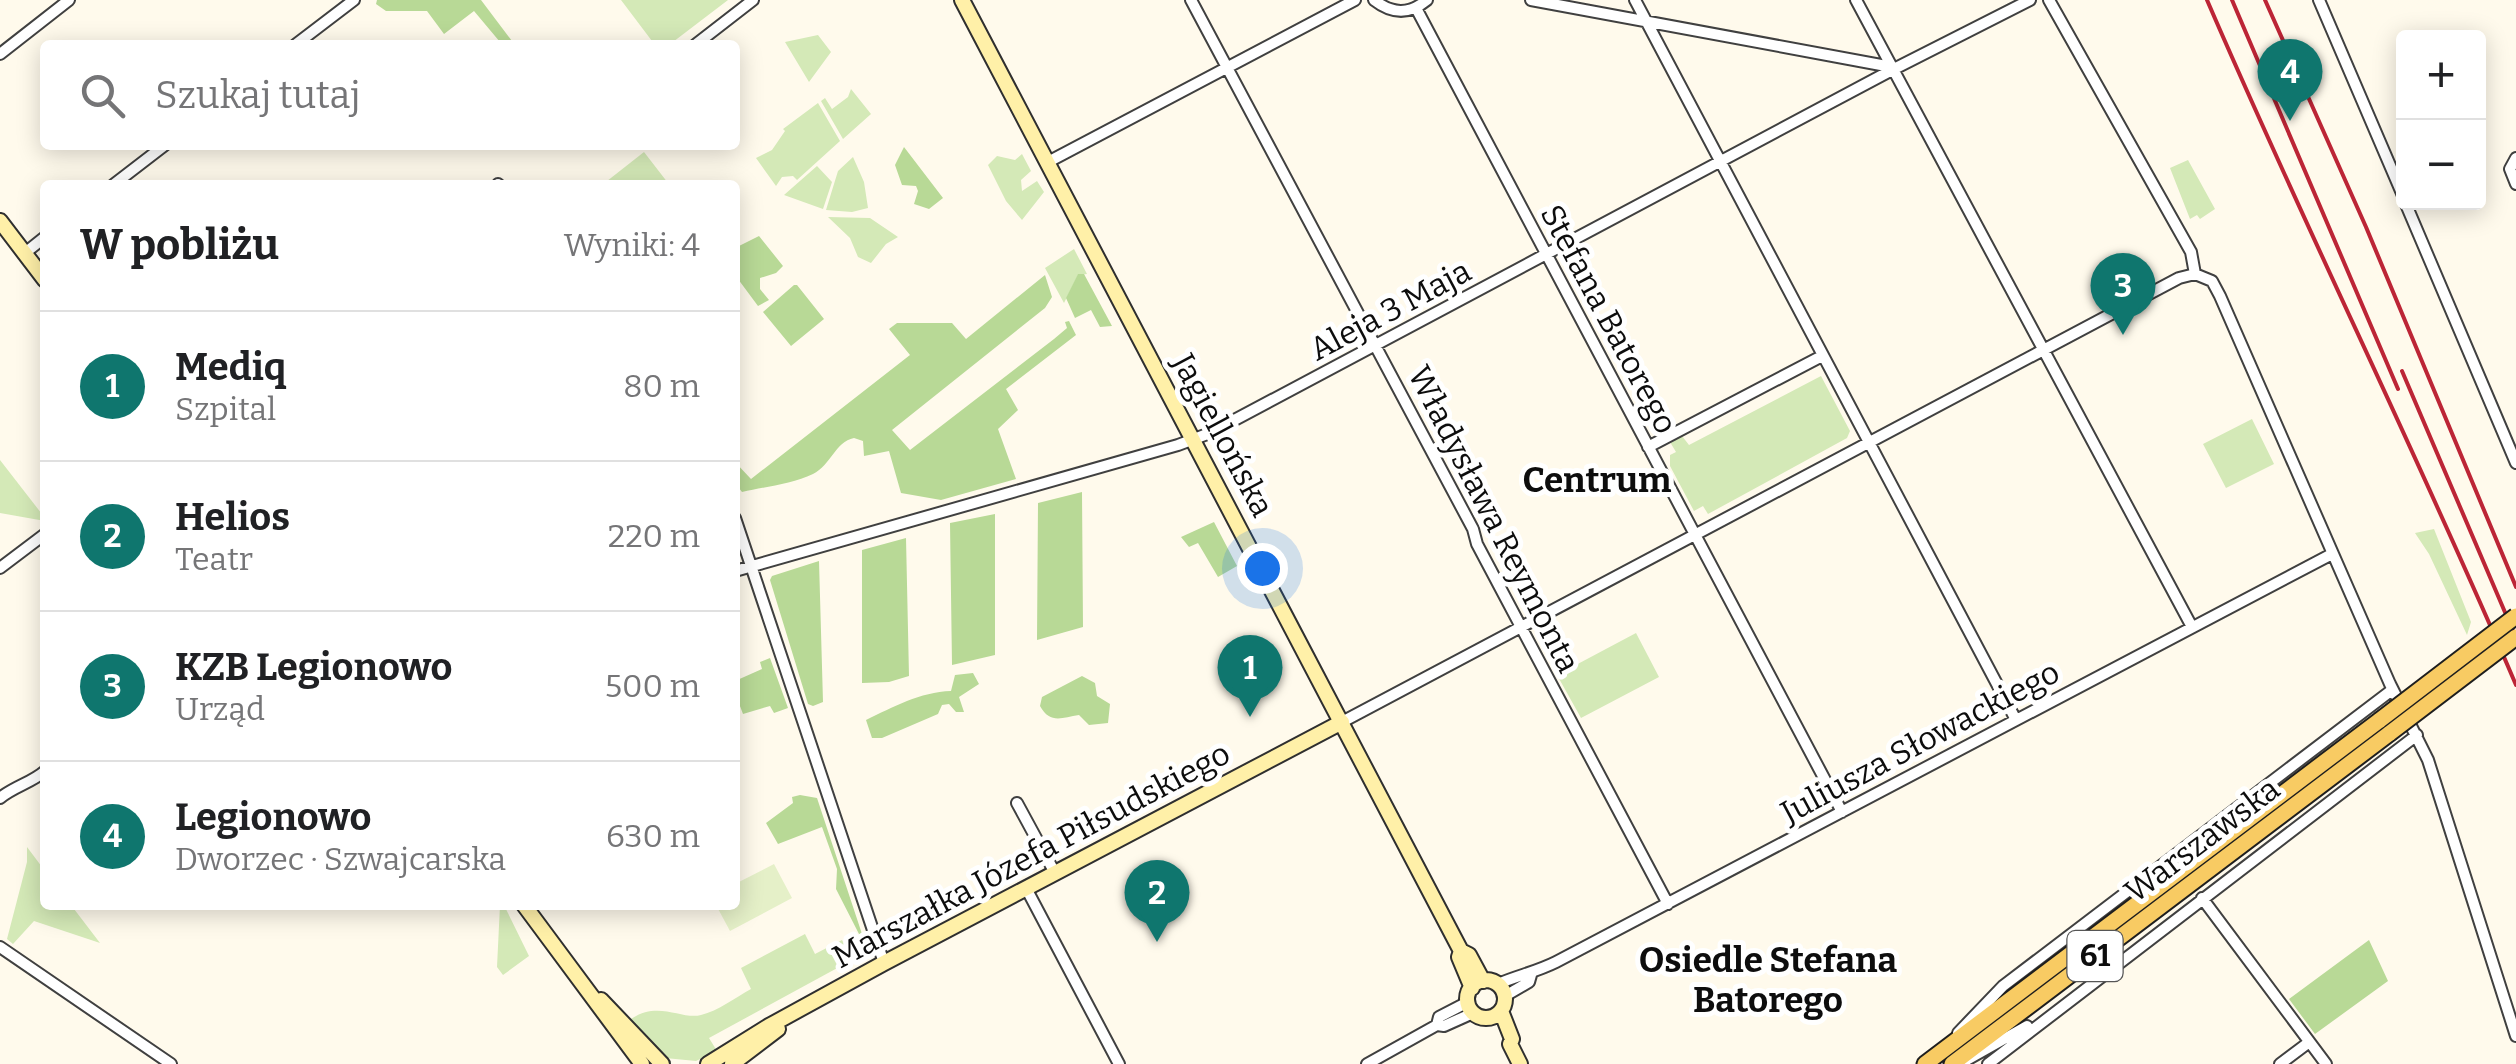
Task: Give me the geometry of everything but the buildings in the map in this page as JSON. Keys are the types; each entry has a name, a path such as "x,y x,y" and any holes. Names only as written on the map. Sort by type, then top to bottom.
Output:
{"main road":[{"name":"61","path":"2385,727 2516,616"},
{"name":"61","path":"2385,727 2516,637"},
{"name":"Warszawska","path":"1926,1064 1951,1059 2385,727"}],"street":[{"path":"0,54 70,0"},
{"path":"302,40 354,0"},
{"path":"701,40 753,0"},
{"name":"Jagiellońska","path":"962,0 1461,951 1469,955 1486,999 1512,1039 1510,1044 1520,1064"},
{"name":"Władysława Reymonta","path":"1191,0 1668,904"},
{"path":"1048,162 1355,0"},
{"path":"1374,0 1395,12 1416,8 1427,0"},
{"path":"1531,0 1881,64 1892,70"},
{"path":"1635,0 2016,720"},
{"path":"1856,0 2192,627"},
{"name":"Aleja 3 Maja","path":"740,569 1195,439 2030,0"},
{"path":"2049,0 2191,252 2195,274 2212,281 2220,296 2392,690 2428,760 2516,1036"},
{"path":"2319,0 2396,181"},
{"name":"Stefana Batorego","path":"1416,8 1842,812"},
{"path":"120,180 158,150"},
{"path":"2516,158 2510,169 2516,184"},
{"path":"2408,210 2516,463"},
{"path":"0,221 40,273"},
{"path":"25,253 40,241"},
{"name":"Marszałka Józefa Piłsudskiego","path":"708,1064 884,963 2180,278 2195,274"},
{"path":"1648,447 1822,356"},
{"path":"740,533 884,963"},
{"path":"0,568 40,538"},
{"name":"Juliusza Słowackiego","path":"1367,1064 1437,1025 1439,1017 1486,999 1524,973 1531,974 1668,904 2332,554"},
{"name":"Warszawska","path":"1951,1059 2003,986 2392,690"},
{"path":"1988,1064 2417,735"},
{"path":"0,798 20,783 32,782 40,776"},
{"path":"1018,802 1054,873"},
{"path":"1026,888 1120,1064"},
{"path":"2202,898 2326,1064"},
{"path":"528,910 642,1064"},
{"path":"0,948 171,1064"},
{"path":"586,986 662,1064"},
{"path":"1951,1059 1979,1055 2066,1002"},
{"name":"Marszałka Józefa Piłsudskiego","path":"732,1064 797,1012"},
{"path":"2280,1064 2308,1042"}],"green space":[{"path":"377,0 481,0 511,40 498,40 474,11 444,34 427,11 386,11 376,4"},
{"path":"621,0 728,0 676,40 651,40"},
{"path":"818,35 831,52 809,82 785,42"},
{"path":"851,89 871,114 843,139 821,101 825,98 832,109 848,97"},
{"path":"818,103 840,141 797,180 793,176 782,177 776,186 756,158 772,150 783,129"},
{"path":"904,147 943,198 929,209 914,204 916,186 902,185 895,165"},
{"path":"644,152 666,180 608,180"},
{"path":"1022,154 1031,171 1021,180 1022,191 1037,181 1044,192 1022,220 1006,201 988,165 997,156 1015,160"},
{"path":"853,157 864,182 868,208 852,212 826,210 838,171"},
{"path":"2188,160 2215,209 2200,219 2197,215 2190,219 2170,168"},
{"path":"817,166 832,182 823,209 784,195"},
{"path":"828,217 870,218 898,237 886,244 871,263 858,257 850,238"},
{"path":"759,236 783,266 760,278 760,289 769,300 758,306 740,282 740,246"},
{"path":"1074,249 1087,274 1078,275 1064,303 1045,268"},
{"path":"1078,274 1084,274 1112,326 1100,327 1091,310 1075,318 1066,298"},
{"path":"1045,275 1052,297 1045,308 892,430 910,450 1054,339 1067,328 1065,322 1069,321 1076,335 1006,389 1018,410 998,429 1016,479 941,500 901,493 889,451 864,456 863,441 854,438 842,444 819,470 805,477 740,489 740,467 751,479 910,355 889,329 897,323 952,323 966,339"},
{"path":"794,285 824,319 791,346 763,312"},
{"path":"1821,376 1850,431 1847,438 1708,514 1703,506 1694,511 1670,466 1670,455 1676,452 1670,442 1682,436 1689,445"},
{"path":"2252,419 2274,464 2226,488 2203,444"},
{"path":"0,460 40,512 40,520 0,513"},
{"path":"1082,492 1083,627 1037,640 1038,503"},
{"path":"995,514 995,655 952,665 950,523"},
{"path":"1214,522 1237,566 1218,577 1198,543 1189,547 1181,537"},
{"path":"2434,529 2471,622 2467,635 2415,533"},
{"path":"906,538 909,676 862,683 862,550"},
{"path":"819,561 823,702 813,706 808,704 770,580 772,576"},
{"path":"1636,633 1659,677 1581,718 1557,675"},
{"path":"770,658 788,708 774,713 770,706 743,714 740,679 762,669 760,662"},
{"path":"973,673 979,684 959,697 964,712 956,712 949,704 942,705 938,714 882,738 872,738 866,720 918,697 951,691 955,675"},
{"path":"1082,676 1095,683 1097,696 1110,704 1108,723 1089,725 1079,715 1052,718 1040,706 1042,697"},
{"path":"792,797 817,798 862,934 836,889 837,869 822,827 778,844 766,823 793,803"},
{"path":"27,847 40,864 40,910 75,910 100,943 34,921 13,944 7,939 27,862"},
{"path":"774,864 792,898 730,931 719,910 740,910 740,881"},
{"path":"500,910 506,910 529,956 503,975 497,967"},
{"path":"805,934 815,954 842,940 852,960 709,1038 717,1051 696,1061 665,1058 631,1019 651,1011 694,1016 714,1010 751,989 741,968"},
{"path":"2369,940 2388,981 2315,1034 2289,999"}],"railway":[{"path":"2207,0 2516,685"},
{"path":"2232,0 2398,389"},
{"path":"2265,0 2366,227 2516,587"},
{"path":"2402,371 2516,638"}],"place":[{"name":"Legionowo","path":"2290,121"},
{"name":"KZB Legionowo","path":"2123,335"},
{"name":"Mediq","path":"1250,717"},
{"name":"Helios","path":"1157,942"}],"district":[{"name":"Centrum","path":"1597,480"},
{"name":"Osiedle Stefana Batorego","path":"1768,980"}]}
